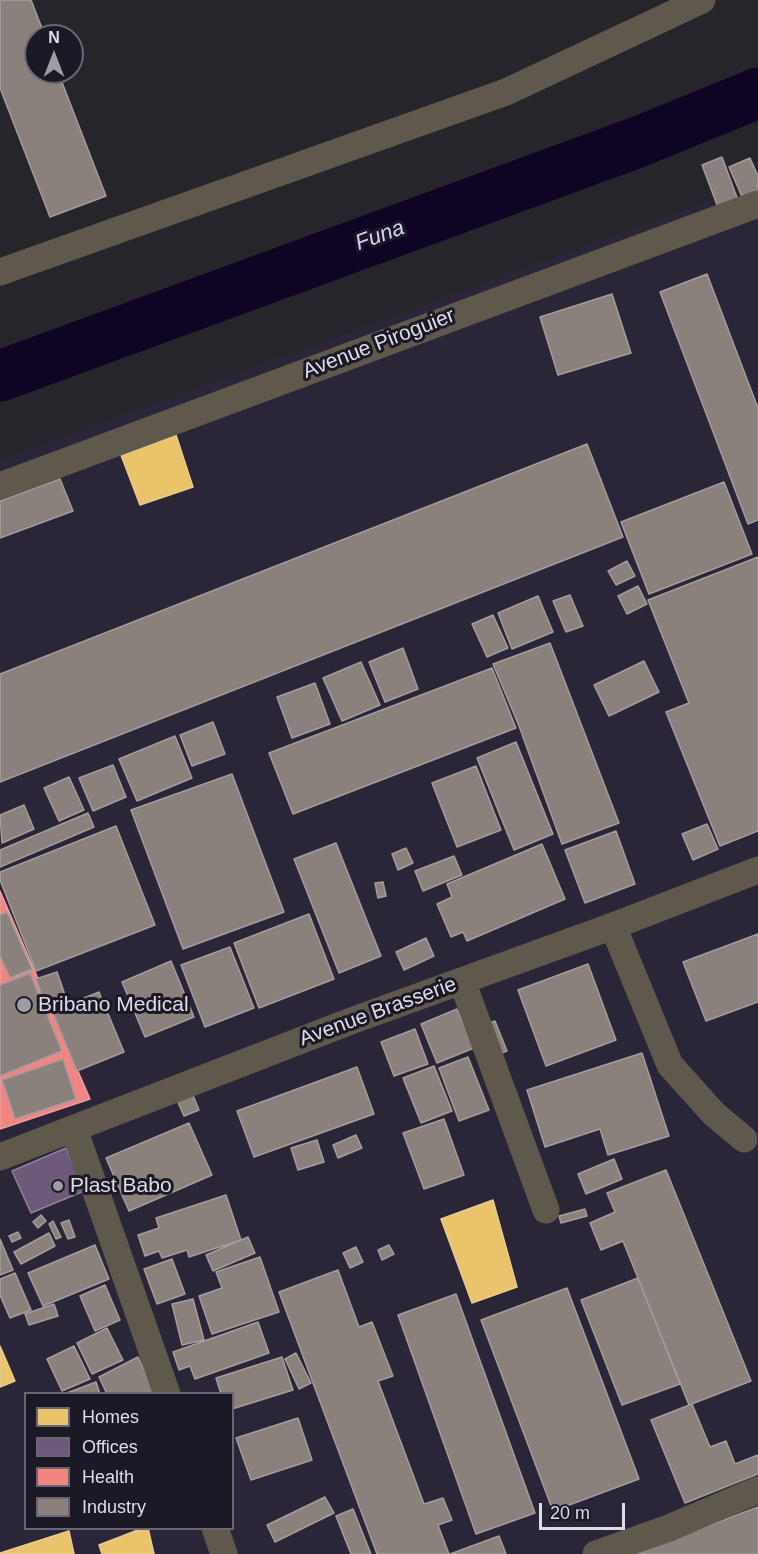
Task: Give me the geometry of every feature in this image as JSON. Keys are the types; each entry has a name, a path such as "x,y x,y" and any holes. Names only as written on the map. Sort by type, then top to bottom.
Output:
{"street":[{"path":"0,272 506,93 702,0"},
{"name":"Avenue Piroguier","path":"0,486 758,204"},
{"name":"Avenue Brasserie","path":"0,1157 351,1021 613,926 758,870"},
{"path":"613,926 670,1065 714,1114 744,1139"},
{"path":"462,981 546,1210"},
{"path":"74,1129 166,1392"},
{"path":"596,1554 669,1528 758,1490"},
{"path":"216,1530 224,1554"}],"shaded area":[{"path":"758,183 758,1554 0,1554 0,460"}],"building: Homes":[{"path":"176,435 193,487 140,505 121,455"},
{"path":"493,1200 517,1287 472,1303 441,1219"},
{"path":"0,1346 15,1381 0,1387"},
{"path":"138,1530 148,1530 154,1554 102,1554 99,1545"},
{"path":"69,1531 74,1554 0,1554 0,1553"}],"building: Offices":[{"path":"66,1148 84,1191 31,1213 12,1171"}],"building: Health":[{"name":"Bribano Medical","path":"0,891 90,1099 0,1129"}],"building: Industry":[{"path":"0,0 31,0 40,24 24,24 24,84 63,84 106,196 50,217 0,88"},
{"path":"722,157 739,203 719,210 702,165"},
{"path":"750,158 758,176 758,192 743,199 729,167"},
{"path":"707,274 758,408 758,520 748,524 660,292"},
{"path":"612,294 631,353 558,375 540,317"},
{"path":"587,444 623,537 0,782 0,674"},
{"path":"60,479 73,511 0,538 0,501"},
{"path":"724,482 752,554 649,594 621,522"},
{"path":"758,557 758,831 720,846 666,712 689,703 648,600"},
{"path":"627,561 635,576 616,585 608,571"},
{"path":"638,586 647,604 627,614 618,596"},
{"path":"570,595 583,626 566,632 553,601"},
{"path":"538,596 553,632 512,649 498,613"},
{"path":"493,615 508,648 487,657 472,624"},
{"path":"550,643 619,823 562,844 519,726 493,664"},
{"path":"403,648 418,689 385,702 369,662"},
{"path":"644,661 659,692 609,716 594,685"},
{"path":"361,662 380,705 342,721 323,678"},
{"path":"492,668 516,728 293,814 269,753"},
{"path":"315,683 330,724 292,738 277,697"},
{"path":"213,722 225,754 192,766 180,735"},
{"path":"175,736 192,778 137,801 119,759"},
{"path":"516,742 553,834 514,850 477,758"},
{"path":"113,765 126,797 93,811 79,778"},
{"path":"476,766 501,830 457,847 432,783"},
{"path":"232,774 284,912 183,949 131,810"},
{"path":"69,777 84,810 59,821 44,788"},
{"path":"24,805 34,829 2,843 0,815"},
{"path":"88,813 94,827 0,867 0,850"},
{"path":"707,824 718,849 693,860 682,834"},
{"path":"116,826 155,925 36,971 0,880 0,872"},
{"path":"616,831 635,884 585,903 565,850"},
{"path":"336,843 381,956 339,973 294,859"},
{"path":"542,844 565,899 467,941 463,932 451,937 437,904 452,897 447,884"},
{"path":"406,848 413,863 398,870 392,854"},
{"path":"454,856 462,875 423,891 415,871"},
{"path":"383,882 386,896 378,898 375,883"},
{"path":"7,912 32,969 10,978 0,956 0,915"},
{"path":"309,914 334,979 259,1008 234,943"},
{"path":"758,934 758,1002 706,1021 683,962"},
{"path":"426,938 434,956 404,970 396,952"},
{"path":"230,947 254,1008 205,1027 181,965"},
{"path":"171,961 194,1017 145,1037 122,982"},
{"path":"588,964 616,1040 546,1066 518,990"},
{"path":"57,972 65,995 44,1002 36,979"},
{"path":"30,973 62,1051 0,1076 0,985"},
{"path":"99,992 124,1052 77,1071 52,1011"},
{"path":"457,1009 474,1048 437,1063 421,1024"},
{"path":"495,1021 507,1051 483,1060 471,1030"},
{"path":"415,1029 428,1064 394,1076 381,1042"},
{"path":"642,1053 669,1136 608,1155 600,1129 545,1147 527,1090"},
{"path":"468,1057 489,1110 459,1121 439,1068"},
{"path":"63,1059 76,1099 15,1119 2,1080"},
{"path":"434,1066 452,1111 421,1123 403,1078"},
{"path":"357,1067 374,1114 254,1157 237,1111"},
{"path":"192,1093 199,1110 184,1116 177,1100"},
{"path":"444,1119 464,1175 424,1189 403,1133"},
{"path":"189,1123 212,1175 129,1211 106,1158"},
{"path":"356,1135 362,1148 338,1158 333,1145"},
{"path":"317,1140 324,1162 298,1170 291,1148"},
{"path":"614,1159 622,1179 586,1194 578,1174"},
{"path":"666,1170 751,1381 689,1405 623,1241 601,1250 590,1223 615,1212 607,1193"},
{"path":"226,1195 241,1240 189,1257 187,1250 162,1258 159,1251 145,1256 138,1235 159,1228 156,1218"},
{"path":"585,1209 587,1216 561,1223 559,1216"},
{"path":"41,1215 46,1221 38,1228 33,1222"},
{"path":"69,1220 75,1237 68,1239 61,1223"},
{"path":"53,1221 61,1237 56,1239 49,1224"},
{"path":"18,1232 21,1238 12,1242 9,1236"},
{"path":"49,1233 55,1246 21,1264 14,1252"},
{"path":"248,1237 255,1253 213,1271 206,1255"},
{"path":"0,1239 13,1270 0,1275"},
{"path":"95,1245 109,1279 43,1306 28,1273"},
{"path":"389,1245 394,1254 382,1260 378,1250"},
{"path":"356,1247 363,1262 350,1268 343,1253"},
{"path":"260,1257 279,1312 212,1334 199,1296 222,1288 216,1272"},
{"path":"172,1259 185,1294 157,1304 144,1269"},
{"path":"338,1270 359,1327 372,1322 393,1376 378,1381 424,1504 443,1498 452,1520 438,1525 449,1554 377,1554 279,1292"},
{"path":"15,1273 31,1310 10,1318 0,1295 0,1279"},
{"path":"638,1278 680,1384 622,1405 581,1300"},
{"path":"105,1285 120,1320 95,1331 80,1296"},
{"path":"567,1288 639,1479 553,1511 481,1320"},
{"path":"456,1294 535,1513 476,1534 398,1315"},
{"path":"193,1299 204,1340 182,1345 172,1304"},
{"path":"54,1304 58,1316 29,1325 25,1314"},
{"path":"258,1322 269,1353 195,1379 190,1366 179,1370 173,1352"},
{"path":"107,1328 123,1360 92,1374 77,1343"},
{"path":"74,1346 90,1379 62,1391 47,1359"},
{"path":"296,1353 311,1383 299,1389 285,1359"},
{"path":"138,1357 155,1392 106,1392 99,1377"},
{"path":"282,1357 293,1390 234,1408 234,1392 220,1392 216,1378"},
{"path":"96,1382 99,1392 69,1392"},
{"path":"692,1404 710,1447 726,1441 735,1464 758,1455 758,1474 685,1503 651,1420"},
{"path":"298,1418 312,1460 251,1480 236,1438"},
{"path":"325,1497 334,1513 275,1542 267,1525"},
{"path":"758,1507 758,1554 634,1554"},
{"path":"353,1509 371,1554 351,1554 336,1516"},
{"path":"499,1536 506,1554 450,1554"}],"waterway":[{"name":"Funa","path":"0,376 638,142 758,93"}],"place":[{"name":"Bribano Medical","path":"24,1005"},
{"name":"Plast Babo","path":"58,1186"}]}
